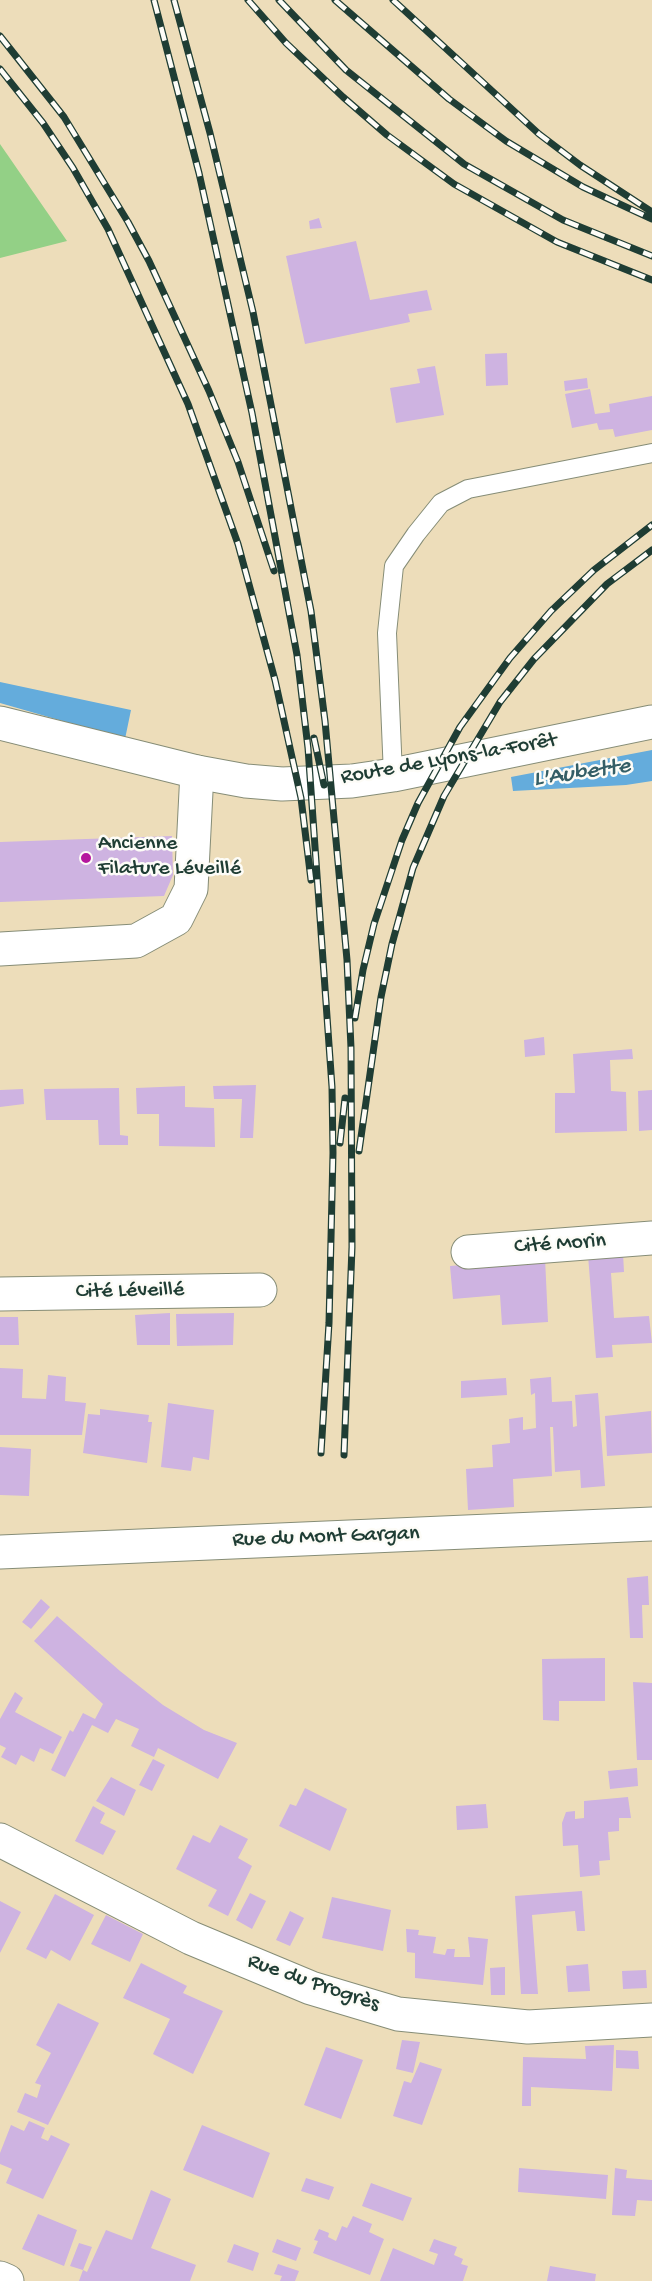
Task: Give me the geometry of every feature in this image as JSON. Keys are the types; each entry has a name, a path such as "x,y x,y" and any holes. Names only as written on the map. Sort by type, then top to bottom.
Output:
{"street":[{"name":"Route de Lyons-la-Forêt","path":"0,723 197,772 246,781 282,784 352,781 393,775 652,722"},
{"path":"0,949 136,941 176,919 191,889 197,772"},
{"name":"Cité Morin","path":"468,1252 652,1238"},
{"name":"Cité Léveillé","path":"0,1294 260,1290"},
{"name":"Rue du Mont Gargan","path":"0,1552 652,1524"},
{"name":"Rue du Progrès","path":"0,1840 191,1938 311,1988 398,2014 528,2027 652,2019"},
{"path":"0,2278 7,2281"}],"lane":[{"path":"393,775 388,622 394,566 416,534 441,503 468,489 652,453"}],"green space":[{"path":"0,144 67,241 0,258"}],"water":[{"path":"0,682 131,710 125,739 0,703"},
{"name":"L'Aubette","path":"652,750 652,781 626,785 513,791 511,777"}],"building":[{"path":"319,218 322,228 310,229 309,221"},
{"path":"356,241 370,300 427,290 432,310 408,314 410,322 305,344 286,256"},
{"path":"507,353 508,385 486,386 485,354"},
{"path":"435,366 444,415 396,423 390,388 420,383 417,369"},
{"path":"587,378 588,388 565,391 564,381"},
{"path":"590,389 595,414 610,412 609,404 652,396 652,430 615,437 613,429 599,430 597,423 572,428 565,394"},
{"name":"Ancienne Filature Léveillé","path":"172,836 173,875 164,896 0,902 0,842"},
{"path":"544,1037 545,1055 525,1057 524,1040"},
{"path":"632,1049 633,1059 610,1060 611,1091 626,1092 627,1131 555,1133 555,1093 575,1093 573,1054"},
{"path":"256,1085 253,1138 240,1138 242,1099 214,1099 213,1086"},
{"path":"185,1086 185,1107 214,1108 215,1147 159,1146 159,1114 137,1114 136,1088"},
{"path":"119,1088 120,1135 128,1136 128,1145 99,1145 98,1120 46,1120 44,1089"},
{"path":"23,1089 24,1104 0,1107 0,1090"},
{"path":"652,1090 652,1130 639,1131 638,1091"},
{"path":"623,1253 624,1272 611,1273 614,1318 649,1316 652,1343 612,1345 613,1357 596,1358 588,1255"},
{"path":"545,1258 548,1322 502,1325 500,1295 453,1299 450,1266"},
{"path":"170,1313 170,1345 137,1345 135,1315"},
{"path":"234,1313 233,1345 177,1346 176,1314"},
{"path":"0,1317 18,1317 19,1345 0,1345"},
{"path":"0,1368 23,1369 22,1398 46,1399 48,1375 66,1377 65,1401 86,1403 82,1435 0,1435"},
{"path":"551,1377 552,1402 572,1401 573,1427 577,1426 575,1395 598,1393 605,1486 581,1488 580,1470 555,1472 553,1427 550,1427 552,1476 513,1479 514,1507 468,1510 466,1469 493,1467 492,1445 510,1443 509,1419 523,1417 523,1430 536,1428 535,1393 531,1395 530,1379"},
{"path":"506,1378 507,1395 461,1398 461,1381"},
{"path":"168,1403 214,1410 209,1460 193,1457 191,1471 161,1467"},
{"path":"100,1409 149,1415 148,1422 152,1422 147,1463 83,1453 88,1414 100,1415"},
{"path":"651,1411 652,1453 607,1456 605,1416"},
{"path":"0,1447 31,1449 29,1496 0,1495"},
{"path":"648,1576 649,1605 642,1605 643,1638 630,1638 627,1578"},
{"path":"41,1599 50,1607 31,1629 22,1622"},
{"path":"57,1616 163,1705 204,1730 237,1743 218,1779 158,1748 154,1757 131,1746 139,1729 116,1719 108,1733 92,1725 65,1777 51,1770 70,1730 73,1732 83,1713 95,1719 103,1704 34,1641"},
{"path":"605,1658 605,1701 559,1701 559,1721 543,1720 542,1659"},
{"path":"633,1682 652,1683 652,1760 637,1760"},
{"path":"15,1692 23,1698 15,1712 62,1737 53,1754 40,1748 34,1762 21,1755 16,1765 1,1757 6,1748 0,1745 0,1719"},
{"path":"153,1759 165,1765 152,1791 139,1785"},
{"path":"637,1768 638,1786 610,1789 608,1771"},
{"path":"111,1777 136,1790 124,1816 96,1801"},
{"path":"305,1788 347,1809 330,1851 279,1826 290,1804 296,1806"},
{"path":"628,1797 631,1818 619,1818 619,1831 608,1832 610,1860 599,1861 600,1875 580,1877 578,1845 563,1846 562,1823 566,1812 575,1811 575,1819 584,1818 584,1801"},
{"path":"486,1804 488,1828 457,1830 456,1806"},
{"path":"93,1806 105,1813 100,1823 116,1831 103,1855 75,1841"},
{"path":"220,1825 248,1839 238,1858 252,1866 228,1916 208,1906 217,1890 176,1869 193,1835 210,1843"},
{"path":"582,1891 585,1931 577,1931 575,1911 532,1915 538,1994 521,1994 515,1896"},
{"path":"250,1893 266,1901 252,1929 236,1920"},
{"path":"55,1894 94,1915 70,1961 51,1950 46,1959 26,1949"},
{"path":"332,1897 391,1910 383,1951 322,1938"},
{"path":"0,1901 21,1912 0,1953"},
{"path":"290,1911 304,1918 290,1946 276,1940"},
{"path":"106,1915 143,1934 130,1962 91,1944"},
{"path":"406,1929 419,1930 418,1935 436,1937 433,1953 445,1955 447,1949 455,1949 454,1957 470,1957 468,1937 488,1939 483,1985 415,1978 415,1953 407,1952"},
{"path":"141,1963 187,1986 183,1993 223,2011 193,2074 153,2054 170,2019 123,1998"},
{"path":"588,1964 590,1991 568,1992 566,1966"},
{"path":"505,1967 505,1995 491,1995 490,1968"},
{"path":"646,1970 647,1988 623,1989 622,1971"},
{"path":"58,2003 99,2023 48,2125 17,2112 25,2093 37,2098 41,2085 35,2083 51,2053 36,2045"},
{"path":"402,2040 420,2042 413,2073 396,2069"},
{"path":"614,2045 612,2091 531,2087 531,2106 522,2106 523,2057 586,2059 585,2046"},
{"path":"326,2047 363,2060 341,2119 304,2105"},
{"path":"616,2050 638,2051 639,2069 616,2068"},
{"path":"420,2062 442,2069 422,2125 393,2116 404,2081 411,2083"},
{"path":"29,2121 45,2128 41,2138 48,2141 51,2135 70,2144 43,2199 6,2183 12,2169 0,2164 0,2153 11,2125 24,2131"},
{"path":"202,2125 270,2153 253,2198 183,2170"},
{"path":"519,2168 608,2175 606,2199 518,2192"},
{"path":"615,2168 627,2170 626,2178 652,2180 652,2201 637,2200 635,2216 612,2215"},
{"path":"306,2178 334,2187 329,2200 301,2191"},
{"path":"371,2183 412,2198 403,2221 362,2206"},
{"path":"151,2190 171,2199 151,2248 196,2265 190,2281 79,2281 83,2270 87,2272 106,2230 132,2240"},
{"path":"38,2214 77,2230 64,2266 22,2249"},
{"path":"353,2216 372,2224 369,2232 384,2239 370,2275 313,2253 318,2241 314,2240 319,2229 329,2233 328,2237 336,2241 342,2226 347,2228"},
{"path":"277,2239 301,2248 296,2261 272,2252"},
{"path":"434,2239 457,2247 454,2255 463,2259 461,2264 468,2266 463,2281 380,2281 393,2248 434,2265 438,2254 429,2251"},
{"path":"79,2243 92,2247 83,2270 70,2266"},
{"path":"234,2244 259,2253 253,2271 227,2262"},
{"path":"278,2264 299,2271 295,2281 280,2281 282,2276 274,2274"},
{"path":"550,2266 596,2274 595,2281 547,2281"}],"railway":[{"path":"154,0 199,173 252,413 297,655 308,748 332,1087 333,1153 329,1323 321,1453"},
{"path":"174,0 210,133 253,312 311,611 325,721 347,960 351,1048 352,1247 344,1455"},
{"path":"248,0 286,43 343,97 387,135 454,184 557,242 652,280"},
{"path":"279,0 346,70 464,164 563,220 652,256"},
{"path":"335,0 449,99 506,141 583,187 652,219"},
{"path":"393,0 539,134 580,165 652,212"},
{"path":"0,36 64,117 149,261 209,391 238,462 274,571"},
{"path":"0,69 43,123 73,168 108,229 188,404 238,544 275,680 301,798 311,880"},
{"path":"355,1018 374,924 402,840 418,803 460,727 510,658 551,611 594,570 652,525"},
{"path":"359,1151 381,997 392,944 413,868 444,796 500,702 534,659 607,584 652,550"},
{"path":"314,738 324,785"},
{"path":"340,1143 345,1098"}],"place":[{"name":"Ancienne Filature Léveillé","path":"86,858"}]}
